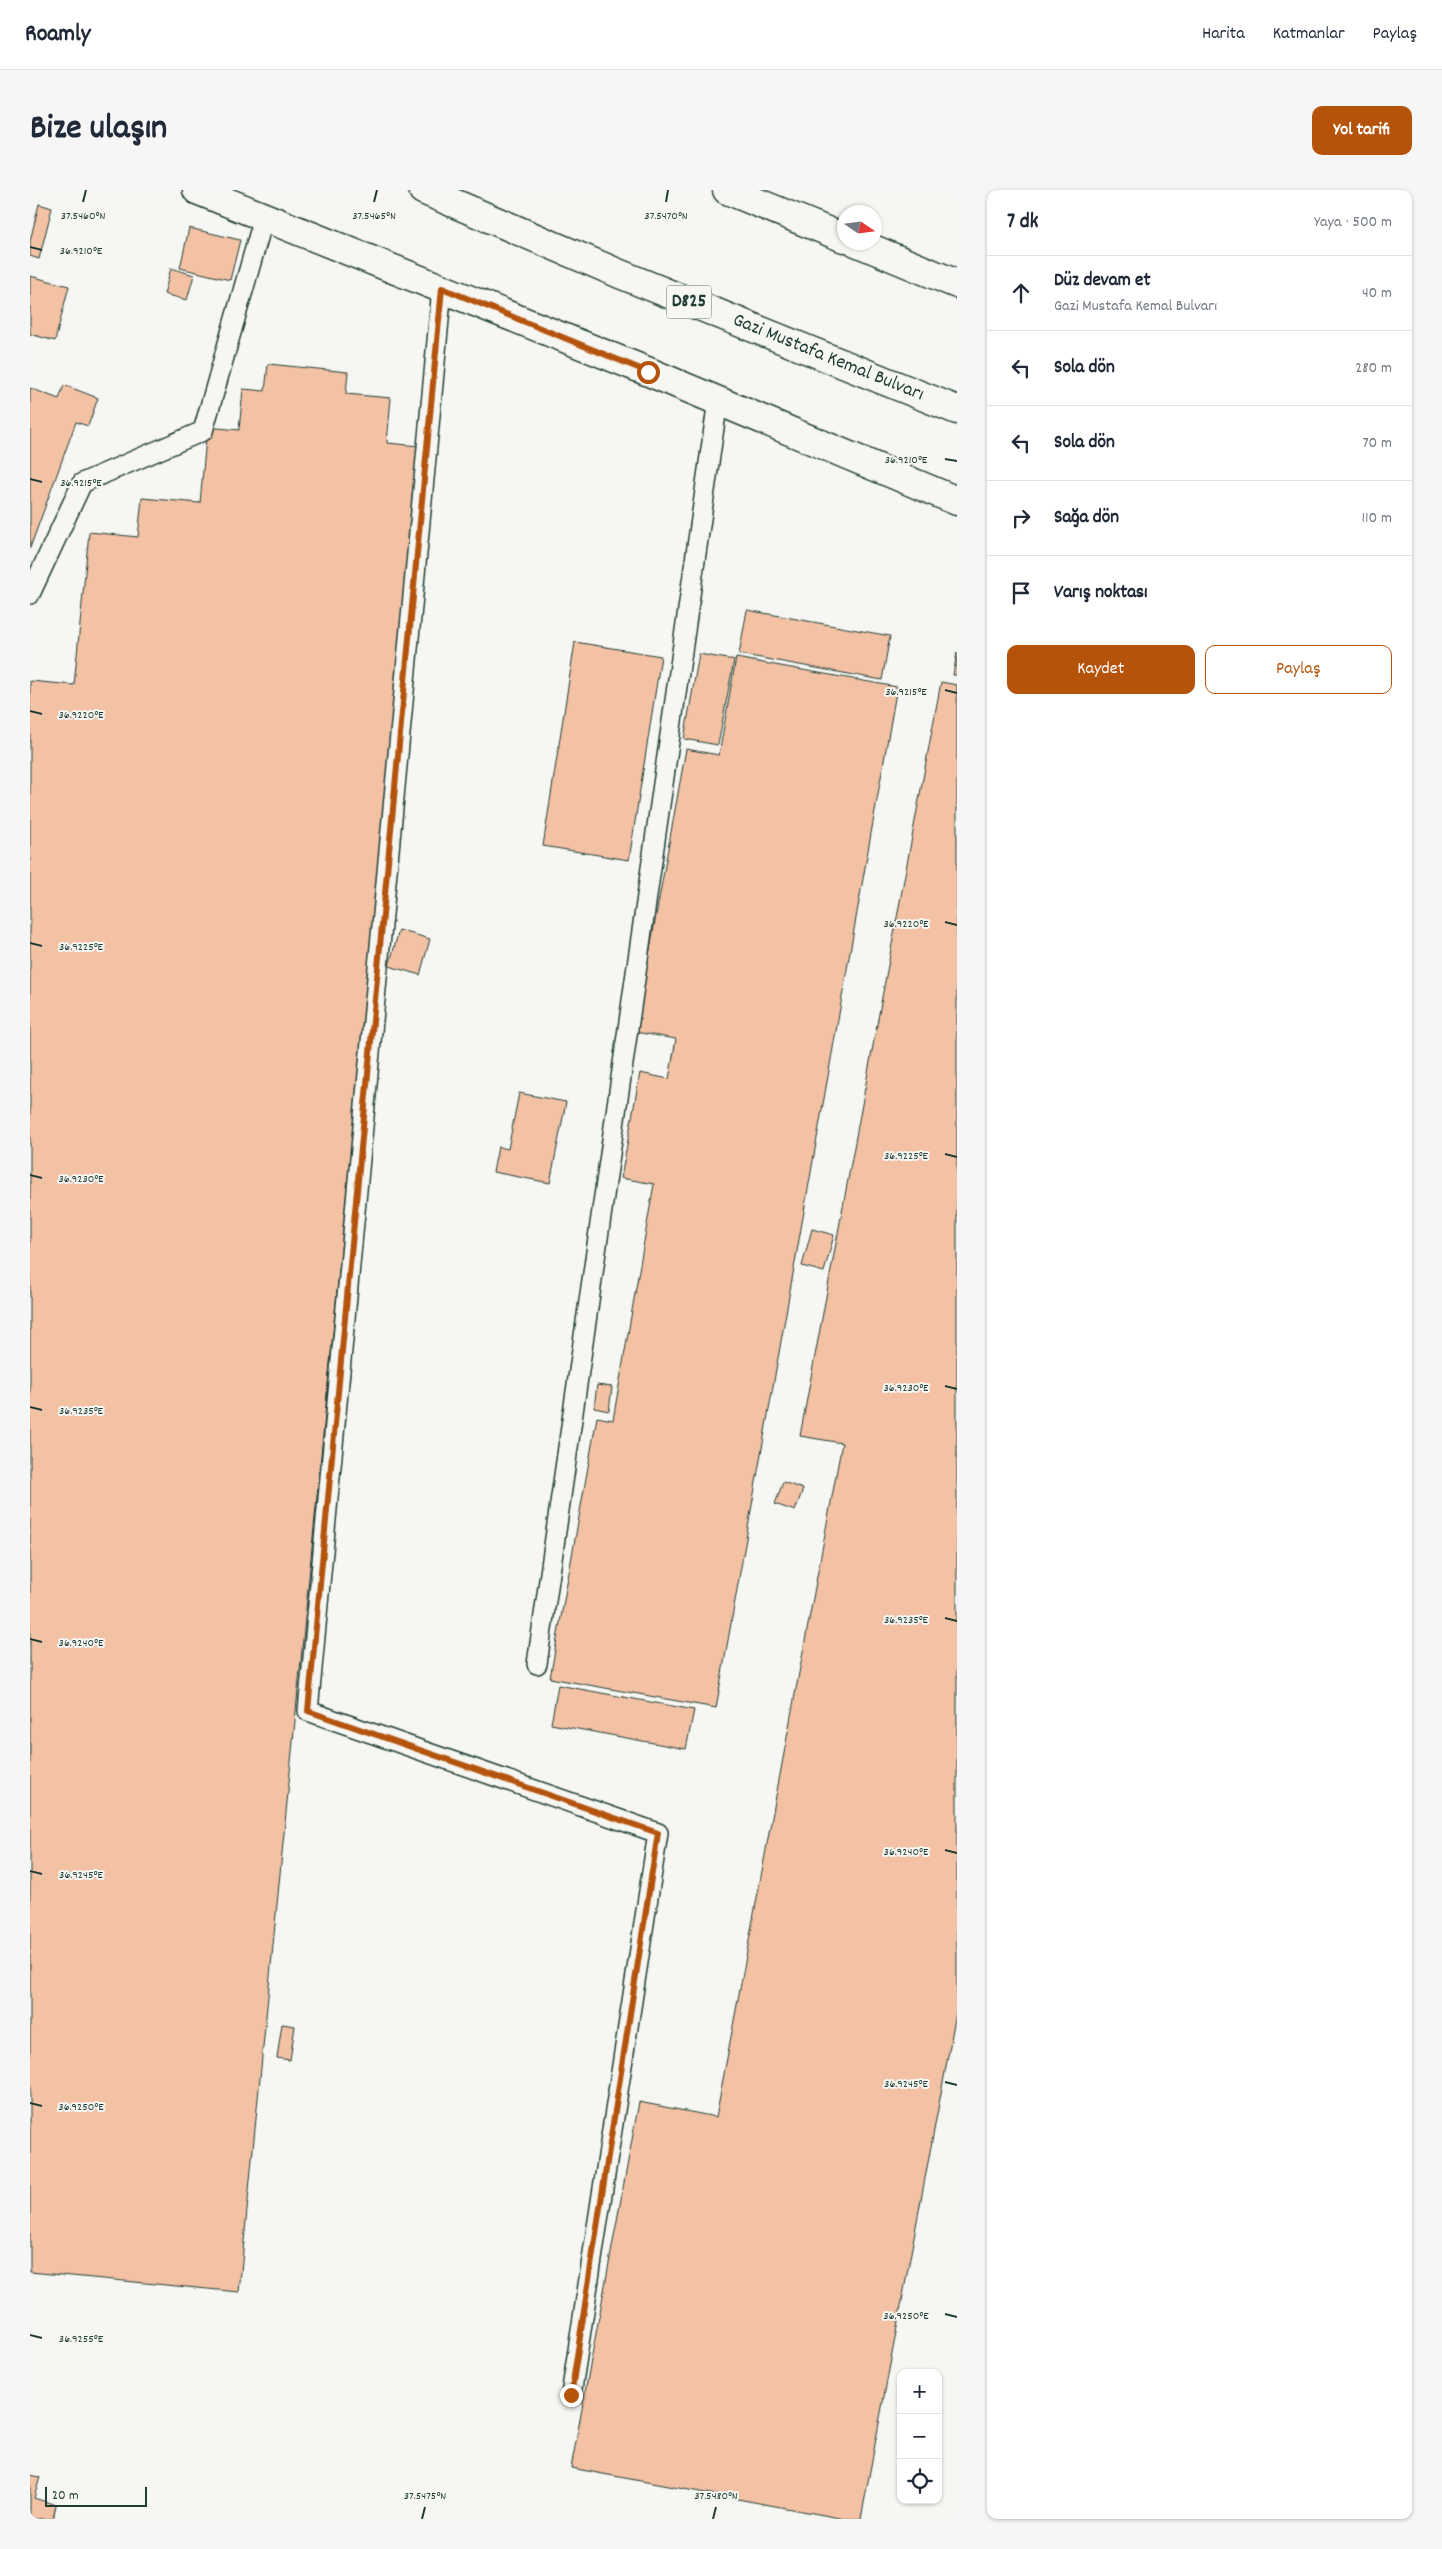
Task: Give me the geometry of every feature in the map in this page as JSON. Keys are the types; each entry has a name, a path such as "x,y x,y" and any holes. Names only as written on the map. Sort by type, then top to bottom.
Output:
{"main road":[{"path":"197,190 718,400 957,501"},
{"name":"Gazi Mustafa Kemal Bulvarı","path":"423,190 620,274 957,410"},
{"path":"727,190 837,235"},
{"path":"875,250 957,284"}],"lane":[{"path":"30,594 82,483 203,431 264,217"},
{"path":"442,288 308,1711 658,1833 571,2395"},
{"path":"537,1664 718,400"}],"building":[{"path":"39,204 52,208 39,259 30,256 30,241"},
{"path":"189,228 240,240 230,280 180,268"},
{"path":"171,268 194,275 187,300 164,294"},
{"path":"30,276 69,286 55,341 30,334"},
{"path":"268,364 348,372 346,394 391,398 387,443 420,446 239,2292 30,2272 30,681 74,685 89,532 138,537 142,498 200,503 207,427 239,430 243,389 265,391"},
{"path":"64,385 98,398 88,426 76,422 30,548 30,388 59,399"},
{"path":"747,610 890,636 882,680 739,654"},
{"path":"575,642 661,656 629,860 543,846"},
{"path":"957,653 957,675 953,675"},
{"path":"699,654 734,660 718,745 684,739"},
{"path":"736,658 897,687 716,1708 550,1678 597,1417 613,1420 654,1184 621,1178 640,1073 669,1079 676,1039 635,1032 686,749 719,755"},
{"path":"941,682 957,685 957,2008 861,2519 845,2519 571,2468 639,2102 716,2117 842,1443 800,1436"},
{"path":"399,930 430,939 420,975 389,966"},
{"path":"519,1093 566,1102 550,1183 493,1172 498,1147 508,1149"},
{"path":"812,1229 834,1235 824,1272 802,1266"},
{"path":"597,1385 612,1387 609,1411 594,1408"},
{"path":"783,1482 803,1489 795,1511 775,1504"},
{"path":"558,1685 694,1710 686,1749 551,1724"},
{"path":"282,2024 295,2026 290,2060 277,2058"},
{"path":"30,2475 40,2477 34,2498 56,2505 53,2519 30,2519"}],"route":[{"path":"571,2395 658,1833 308,1711 442,288 648,372"}]}
